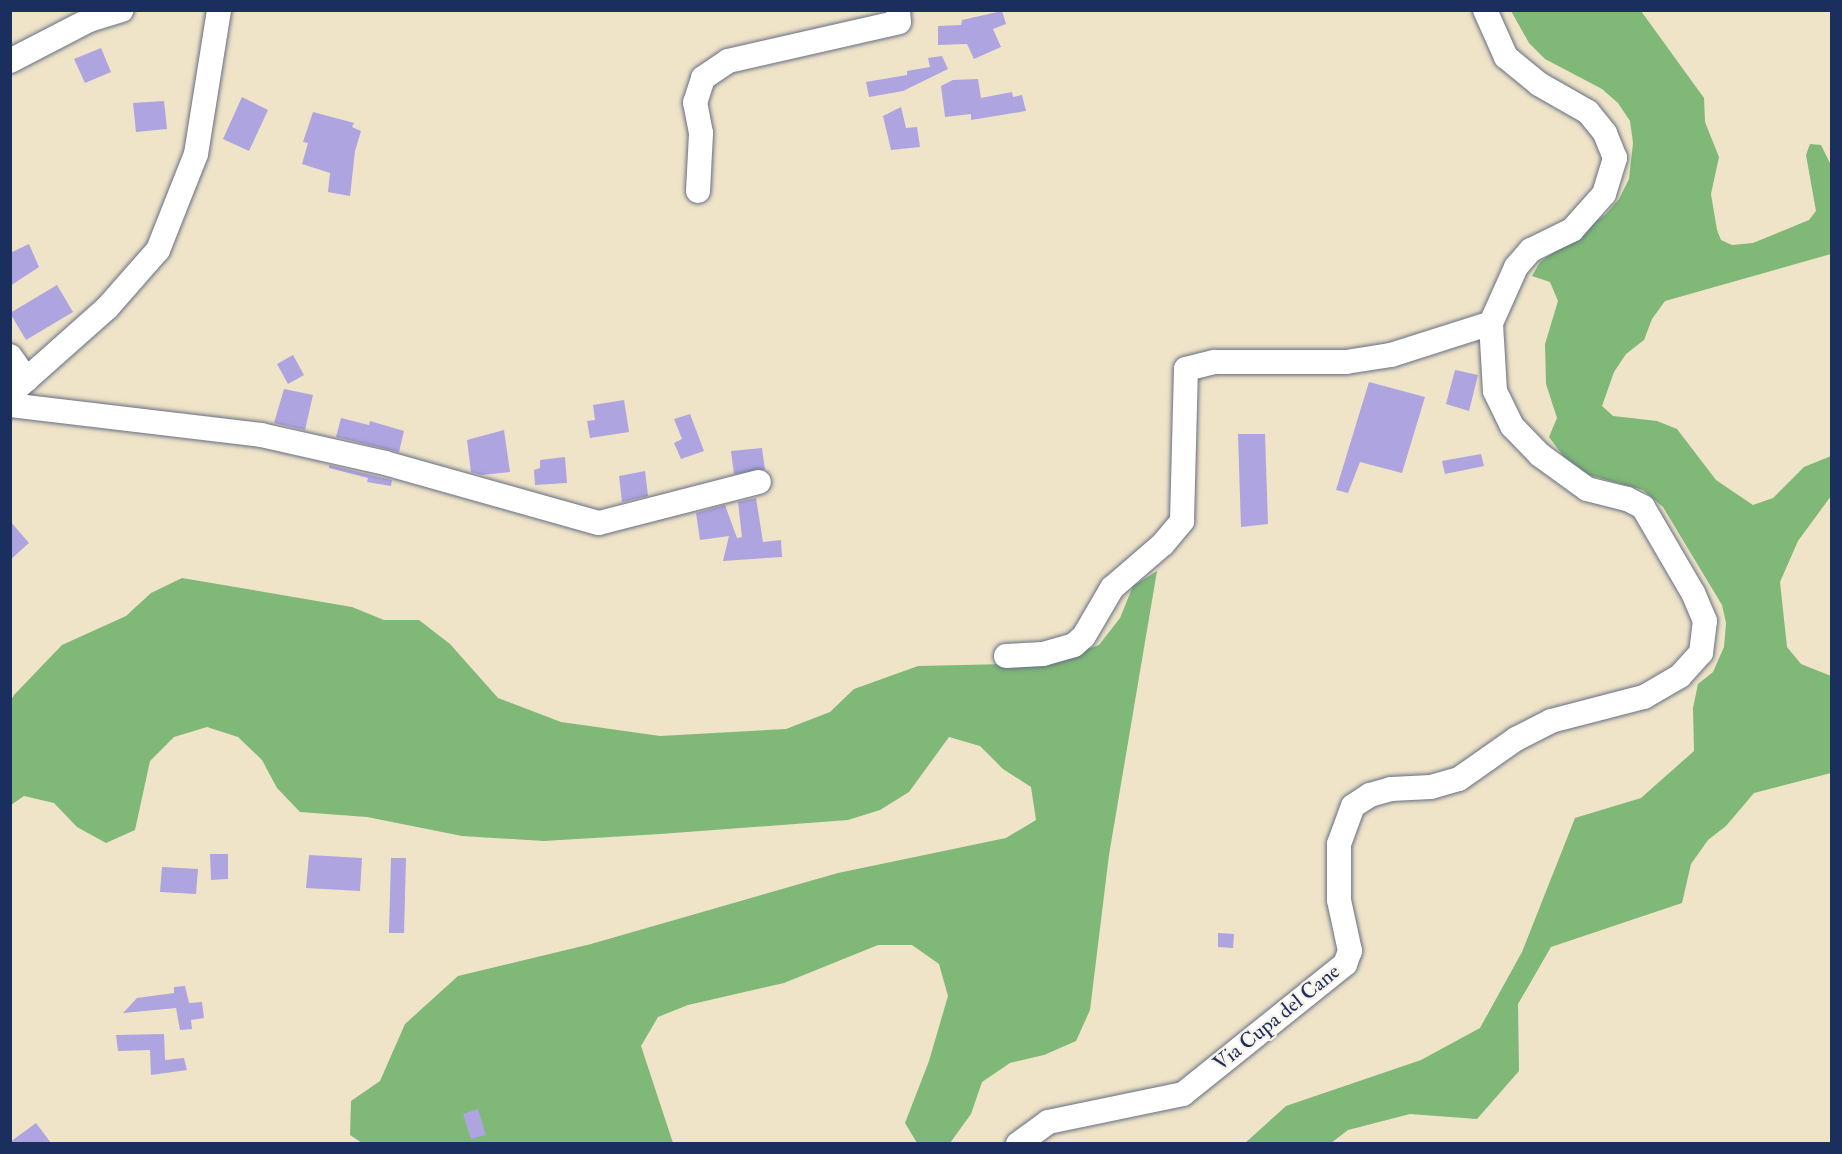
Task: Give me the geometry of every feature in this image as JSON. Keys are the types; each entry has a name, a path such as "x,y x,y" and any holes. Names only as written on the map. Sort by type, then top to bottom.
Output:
{"street":[{"path":"10,62 89,20 121,10"},
{"path":"10,356 19,387 107,308 158,250 196,154 219,10"},
{"path":"698,191 701,133 695,103 703,78 728,61 899,22 898,10"},
{"name":"Via Cupa del Cane","path":"1018,1143 1048,1122 1183,1094 1345,964 1350,951 1339,900 1339,844 1353,806 1370,795 1391,789 1431,787 1459,779 1516,740 1551,721 1644,697 1680,676 1701,653 1705,621 1693,593 1643,507 1627,499 1587,489 1540,455 1512,426 1495,391 1491,323 1516,267 1531,250 1572,230 1604,194 1615,158 1605,133 1588,112 1539,84 1506,57 1485,10"},
{"path":"1006,656 1043,654 1074,645 1084,636 1112,588 1163,544 1182,521 1186,369 1215,362 1346,362 1391,355 1491,323"},
{"path":"10,405 261,435 385,463 599,523 759,482"}],"green space":[{"path":"1511,11 1641,11 1704,98 1705,122 1719,157 1711,194 1721,240 1732,245 1753,243 1809,220 1816,211 1806,155 1810,144 1821,145 1831,165 1831,254 1665,301 1652,319 1644,340 1626,354 1614,372 1602,406 1613,416 1657,421 1677,429 1716,480 1753,505 1773,498 1804,467 1831,456 1831,496 1798,541 1780,582 1787,647 1801,664 1831,676 1831,773 1754,793 1726,826 1708,840 1691,864 1682,903 1551,947 1518,1004 1519,1071 1477,1119 1410,1114 1348,1130 1331,1143 1244,1144 1286,1106 1421,1060 1480,1028 1522,952 1575,818 1641,798 1694,751 1693,708 1698,684 1713,672 1724,647 1726,623 1722,605 1663,507 1643,490 1589,475 1564,457 1549,437 1557,418 1546,384 1545,344 1558,301 1550,282 1532,276 1540,262 1606,214 1619,199 1629,179 1633,143 1630,121 1618,103 1602,89 1545,59 1529,43"},
{"path":"1157,571 1109,855 1090,1010 1076,1041 1044,1055 1010,1063 982,1082 971,1114 950,1143 917,1143 905,1123 929,1061 948,996 939,964 912,945 878,945 784,983 688,1005 658,1017 641,1046 673,1143 362,1143 350,1135 351,1101 380,1081 405,1024 458,976 591,944 838,873 1006,838 1036,820 1031,787 1003,769 980,746 949,737 909,792 880,810 848,820 660,834 544,841 462,836 367,817 300,812 277,788 262,760 238,737 207,727 174,737 150,761 135,830 106,843 77,827 54,803 24,796 11,805 10,702 14,695 62,645 126,616 151,593 182,578 352,607 384,620 419,620 450,644 498,698 561,722 660,736 786,729 830,712 854,689 918,666 1049,663 1099,645 1120,618 1133,586"}],"building":[{"path":"1002,11 1006,24 993,29 1001,47 974,59 967,44 938,45 938,26 961,25 962,20"},
{"path":"101,48 111,72 85,83 74,59"},
{"path":"942,56 948,69 903,91 869,97 866,82 907,75 907,71 930,67 928,58"},
{"path":"978,79 981,98 1012,92 1013,97 1022,95 1026,111 971,120 971,114 945,117 941,86 953,80"},
{"path":"242,97 268,110 249,151 223,139"},
{"path":"164,101 167,129 136,132 133,103"},
{"path":"901,107 906,128 917,127 920,147 891,150 883,116"},
{"path":"313,112 354,123 352,127 361,131 355,151 350,196 328,192 330,173 302,164 308,143 303,142"},
{"path":"29,244 39,267 10,286 10,253"},
{"path":"57,285 73,312 26,340 10,313"},
{"path":"293,355 304,375 288,384 277,364"},
{"path":"1455,370 1478,375 1469,411 1446,404"},
{"path":"1369,382 1425,397 1402,473 1360,462 1348,493 1336,490"},
{"path":"284,389 313,395 305,430 274,423"},
{"path":"624,400 629,432 590,438 587,421 595,420 593,405"},
{"path":"690,414 704,451 681,459 674,443 682,439 674,419"},
{"path":"341,418 369,425 370,421 404,431 399,452 336,437"},
{"path":"504,430 510,472 482,475 471,472 467,440"},
{"path":"1238,434 1265,434 1268,524 1241,527"},
{"path":"762,448 765,470 734,474 731,451"},
{"path":"1481,454 1484,466 1445,474 1442,461"},
{"path":"565,457 567,483 535,485 534,470 540,468 540,460"},
{"path":"329,465 392,480 391,486 367,482 368,478 329,468"},
{"path":"645,471 648,496 622,502 619,476"},
{"path":"756,498 763,542 781,540 782,557 723,561 729,536 700,540 696,513 725,505 737,538 742,537 738,502"},
{"path":"10,521 29,543 10,560"},
{"path":"210,854 228,854 228,879 211,880"},
{"path":"309,855 362,858 360,891 306,888"},
{"path":"391,858 406,858 404,933 389,933"},
{"path":"162,867 198,869 196,894 160,892"},
{"path":"1218,933 1234,934 1233,948 1218,947"},
{"path":"185,986 189,1003 202,1002 204,1018 191,1020 192,1029 180,1030 176,1008 123,1013 137,998 174,993 174,987"},
{"path":"164,1034 165,1060 184,1058 187,1070 151,1075 150,1050 118,1051 116,1035"},
{"path":"478,1109 486,1135 471,1139 463,1114"},
{"path":"36,1123 51,1143 10,1143 10,1142"}]}
